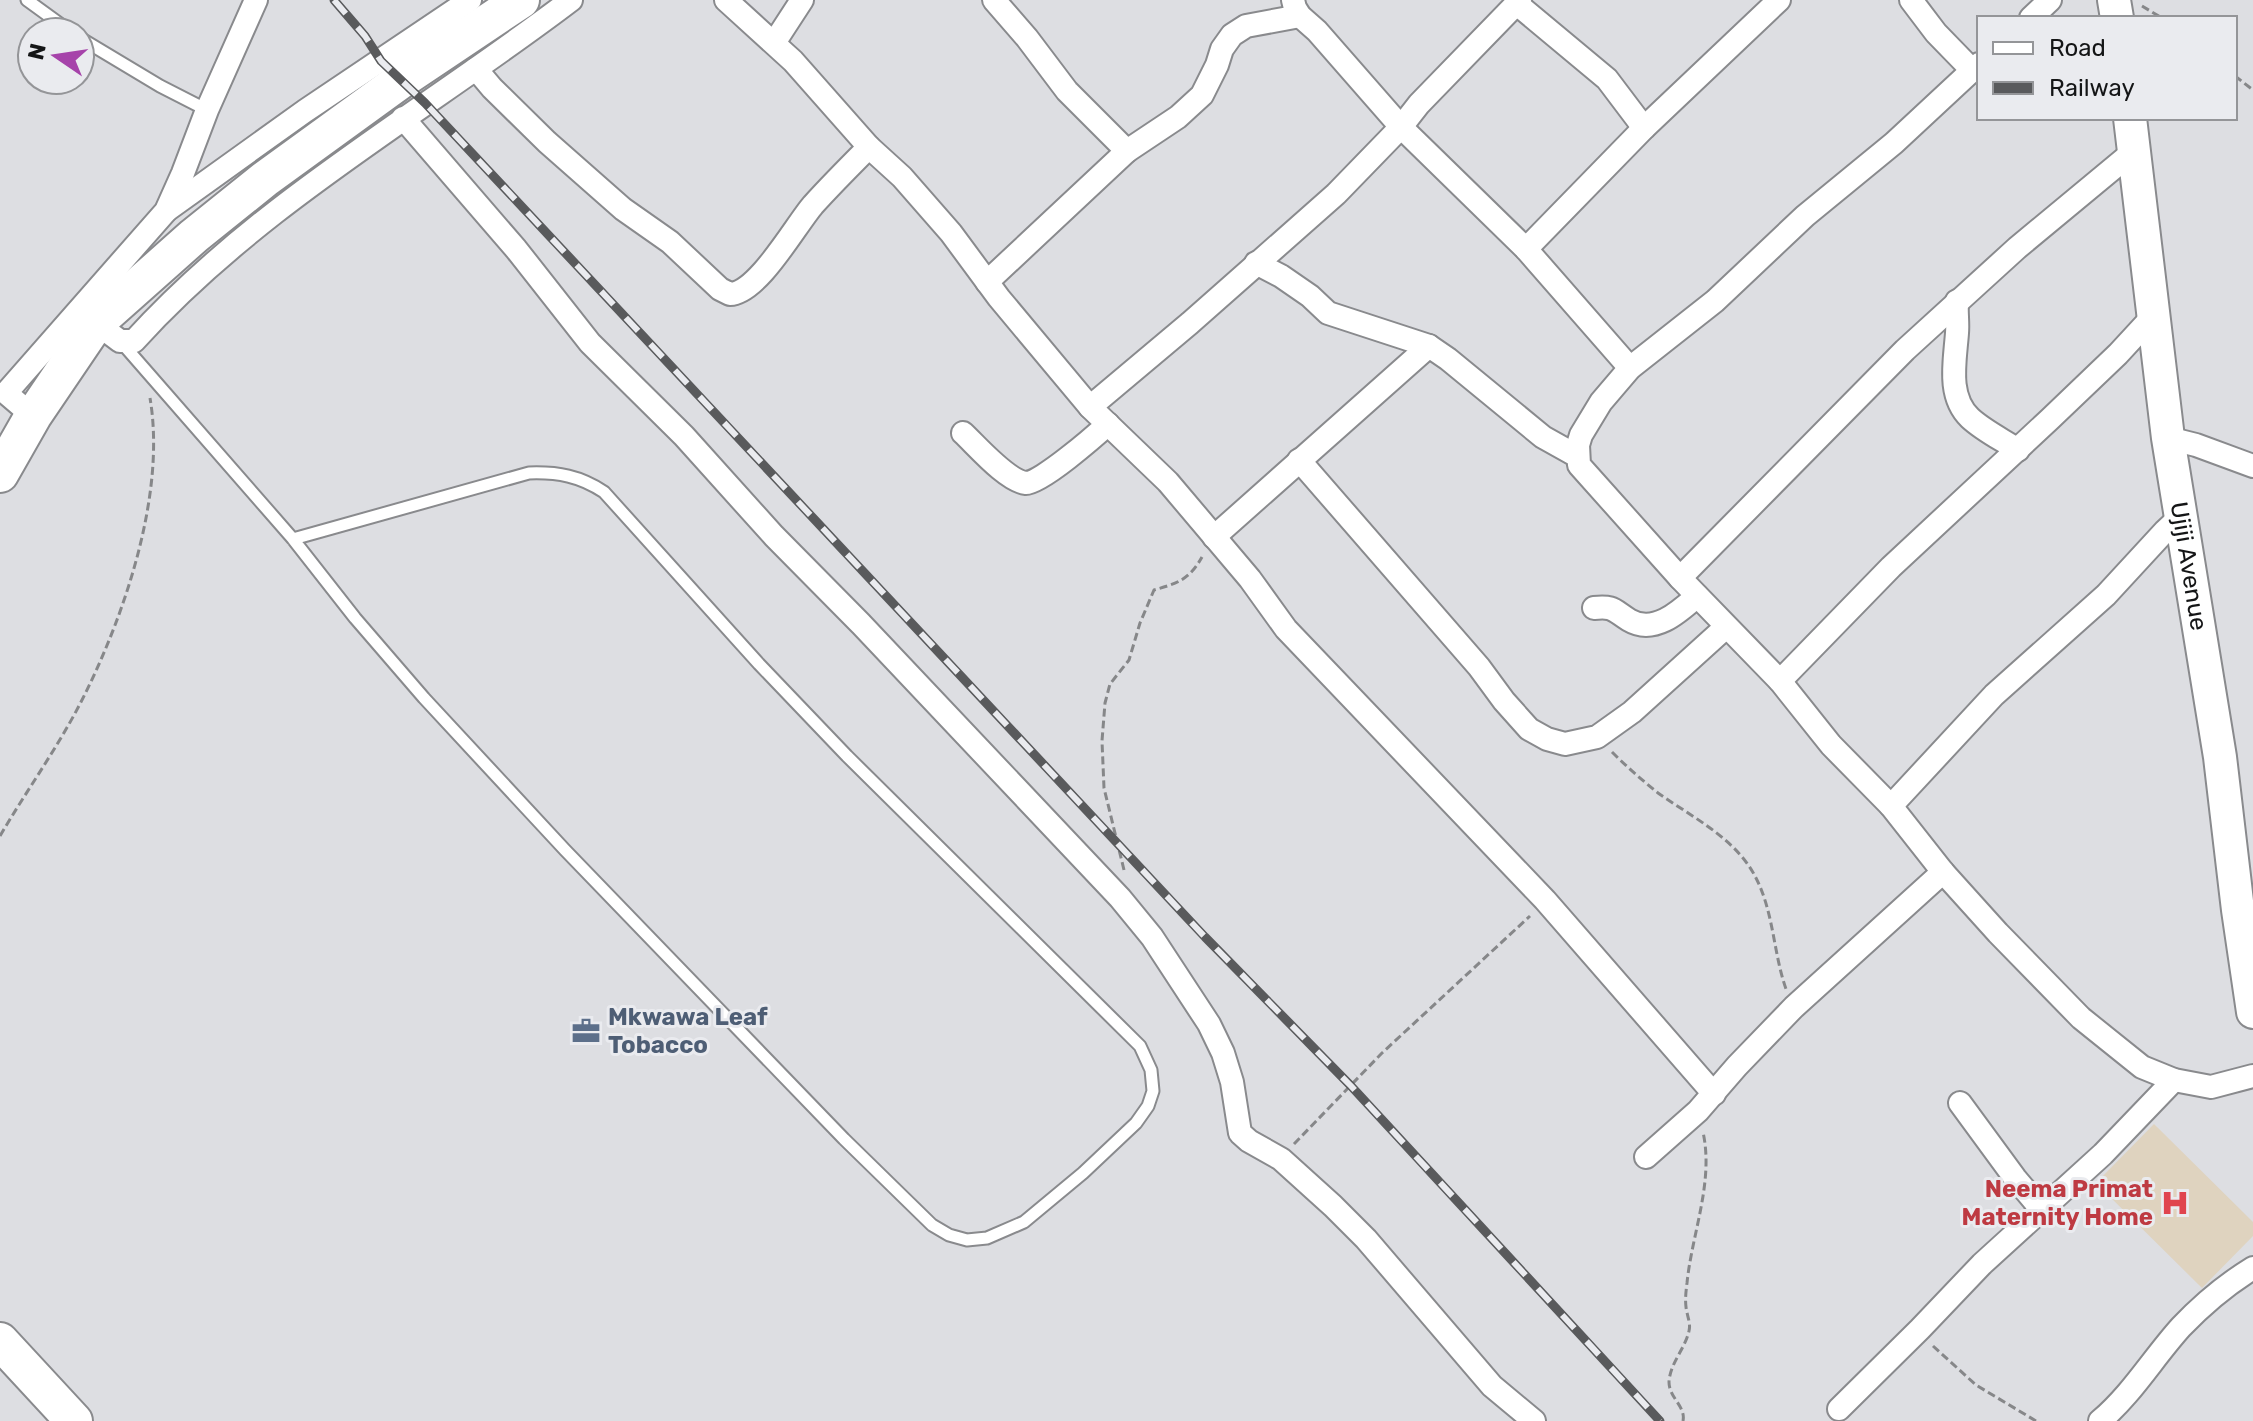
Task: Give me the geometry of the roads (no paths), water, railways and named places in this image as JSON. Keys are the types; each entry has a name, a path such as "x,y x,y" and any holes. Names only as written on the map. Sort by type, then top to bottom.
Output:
{"main road":[{"path":"0,474 33,416 194,236 265,179 400,81 504,12"},
{"name":"Ujiji Avenue","path":"2130,120 2168,438 2220,757 2253,1012"},
{"path":"0,1341 74,1421"}],"street":[{"path":"166,211 256,0"},
{"path":"33,416 3,392 166,211 305,111 504,12 571,0"},
{"path":"726,0 793,61 869,147 902,177 951,233 987,282 1090,407 1168,482 1295,638 1545,900 1714,1094"},
{"path":"774,43 802,0"},
{"path":"994,0 1067,91 1127,151"},
{"path":"1911,0 1936,33 1976,67 1894,143 1805,216 1715,301 1630,368 1601,402 1581,435 1577,456 1579,465 1680,578 1780,681 1831,745 1891,806 1943,872 1998,933 2081,1018 2142,1067 2174,1080 2211,1087 2253,1076"},
{"path":"2033,16 2050,0"},
{"path":"1090,407 1336,194 1518,2 1607,79 1644,128"},
{"path":"1526,249 1770,3"},
{"path":"987,282 1127,151 1178,117 1202,95 1222,49 1232,35 1246,26 1297,8 1401,127 1526,249 1630,368"},
{"path":"108,332 134,341 158,315 251,232 340,163 476,69 504,12"},
{"path":"476,69 492,88 623,209 670,242 720,289 730,294 741,291 766,269 810,209 869,147"},
{"path":"403,118 516,249 590,343 684,436 774,536 1120,898 1152,937 1209,1024 1232,1082 1240,1133 1281,1159 1366,1239 1492,1386 1534,1421"},
{"path":"1680,578 1957,301 2134,151"},
{"path":"1256,263 1310,296 1328,313 1429,346 1543,437 1577,456"},
{"path":"1957,301 1958,328 1953,377 1961,406 1969,417 2018,450"},
{"path":"1780,681 1891,567 2018,450 2154,315"},
{"path":"1214,537 1429,346"},
{"path":"963,433 1002,469 1025,483 1032,482 1063,462 1108,424"},
{"path":"2168,438 2253,466"},
{"path":"1299,460 1479,667 1504,701 1529,729 1547,739 1565,744 1597,737 1632,712 1726,627"},
{"path":"1891,806 1994,695 2106,595 2180,517"},
{"path":"1594,608 1613,608 1633,623 1651,625 1682,609 1697,596"},
{"path":"1646,1157 1698,1111 1794,1007 1943,872"},
{"path":"1839,1409 1982,1264 2103,1154 2174,1080"},
{"path":"1960,1103 2041,1209"},
{"path":"2100,1421 2120,1402 2181,1327 2253,1268"}],"lane":[{"path":"27,0 49,16"},
{"path":"96,48 207,110"},
{"path":"108,332 293,539 424,698 565,850 844,1139 932,1225 949,1235 967,1240 987,1238 1024,1222 1083,1173 1136,1123 1148,1106 1153,1091 1151,1070 1140,1046 858,767 759,664 604,492 572,475 529,473 293,539"}],"railway":[{"path":"334,0 365,36 381,61 425,103 1205,937 1351,1086 1660,1421"}],"place":[{"name":"Mkwawa Leaf Tobacco","path":"586,1031"},
{"name":"Neema Primat Maternity Home","path":"2175,1203"}]}
